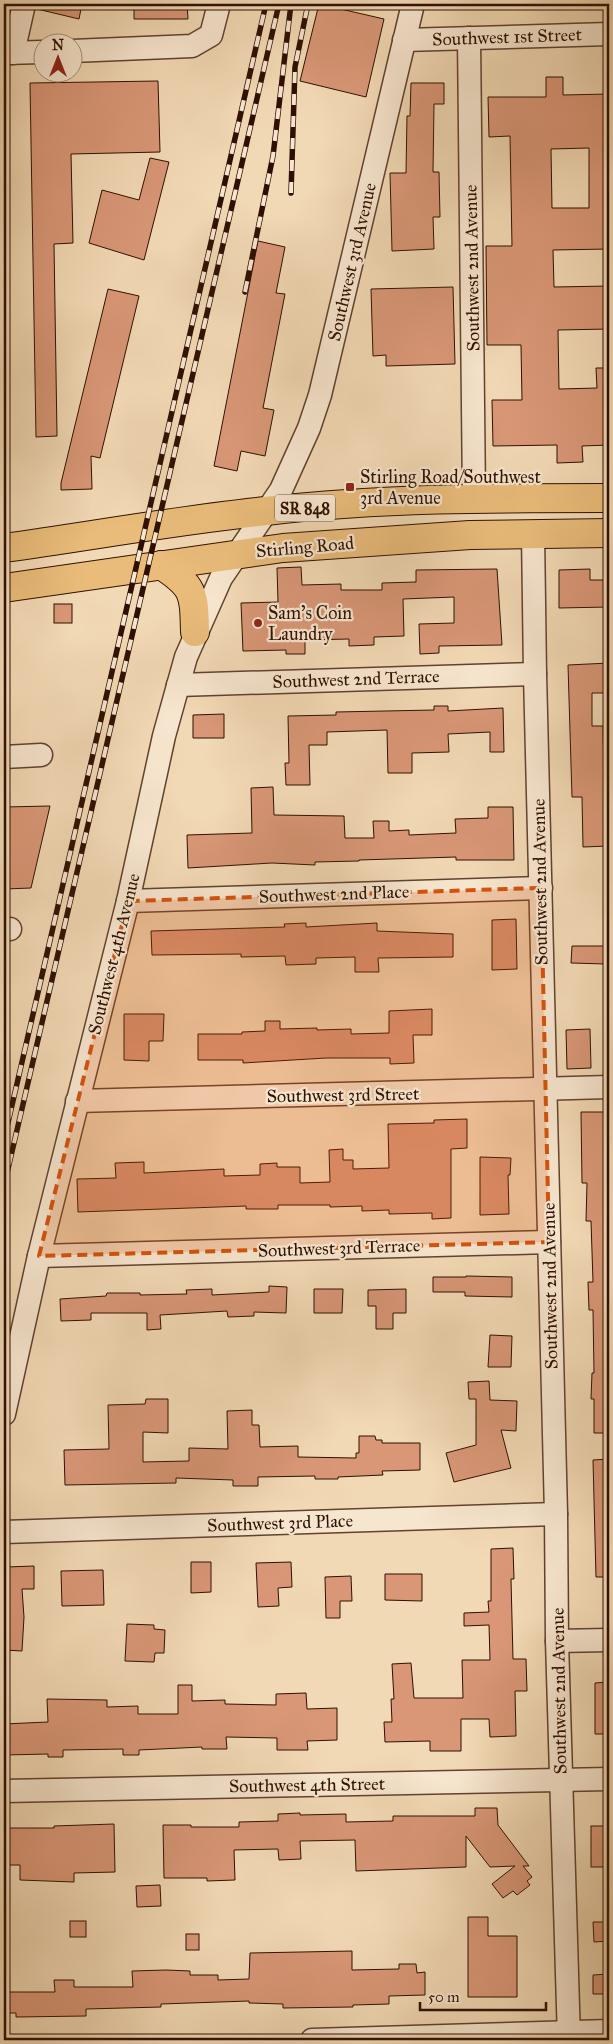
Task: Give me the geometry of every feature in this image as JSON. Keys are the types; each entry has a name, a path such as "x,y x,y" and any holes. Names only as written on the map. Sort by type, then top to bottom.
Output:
{"main road":[{"name":"SR 848","path":"4,548 157,524 267,510 474,498 609,498"},
{"name":"Stirling Road","path":"4,588 238,553 336,543 533,532 609,533"},
{"path":"161,565 187,585 192,593 195,632"}],"street":[{"path":"24,4 8,53 32,52"},
{"path":"82,51 192,46 211,35 219,4"},
{"name":"Southwest 3rd Avenue","path":"267,510 281,490 309,428 320,395 413,4"},
{"name":"Southwest 1st Street","path":"404,40 609,34"},
{"name":"Southwest 2nd Avenue","path":"469,38 474,498"},
{"name":"Southwest 4th Avenue","path":"4,1414 39,1256 128,901 164,736 186,657 195,632 220,578 267,510"},
{"name":"Southwest 2nd Avenue","path":"533,532 556,1514 557,1641 569,2036"},
{"name":"Southwest 2nd Terrace","path":"178,685 535,674"},
{"path":"4,757 41,755"},
{"name":"Southwest 2nd Place","path":"128,901 541,888"},
{"name":"Southwest 3rd Street","path":"77,1101 609,1087"},
{"name":"Southwest 3rd Terrace","path":"39,1256 549,1242"},
{"name":"Southwest 3rd Place","path":"4,1532 556,1514"},
{"path":"557,1641 609,1640"},
{"name":"Southwest 4th Street","path":"4,1791 609,1779"},
{"path":"312,2040 569,2036 609,2031"}],"highlighted area":[{"path":"541,888 549,1242 39,1256 128,901"}],"building":[{"path":"38,4 82,4 79,19 37,9"},
{"path":"134,4 187,4 188,19 134,19"},
{"path":"319,4 384,19 366,97 300,81"},
{"path":"546,77 563,77 563,95 609,94 609,249 553,250 554,287 609,286 609,329 558,330 559,389 597,388 596,368 609,368 609,445 582,446 583,462 557,463 557,445 493,446 492,400 522,400 521,345 487,345 486,246 512,246 510,136 489,137 488,97 546,97","holes":["589,148 589,208 552,208 551,149"]},
{"path":"158,81 160,152 71,154 73,243 54,244 57,436 36,437 30,83"},
{"path":"411,83 444,83 444,104 434,104 433,172 439,172 440,217 433,217 434,249 392,251 390,173 406,173 407,116 410,116"},
{"path":"150,158 169,162 144,260 89,243 102,190 139,200"},
{"path":"258,241 285,247 276,293 285,294 263,408 274,410 265,456 241,451 237,471 214,466"},
{"path":"453,287 455,364 386,366 386,355 373,356 371,289"},
{"path":"108,289 139,296 100,458 91,456 92,489 61,490 61,483"},
{"path":"301,567 302,585 341,584 341,590 382,590 382,583 416,582 416,570 497,569 502,645 439,646 439,653 420,654 419,624 454,623 454,597 403,599 404,636 374,637 374,645 349,646 349,639 305,640 305,654 286,654 286,650 243,651 241,603 278,602 277,568"},
{"path":"590,569 590,580 609,580 609,607 559,608 559,570"},
{"path":"54,604 72,604 72,623 54,623"},
{"path":"609,663 609,693 592,693 592,726 603,726 604,776 609,776 609,846 583,847 582,797 572,797 568,665"},
{"path":"434,706 448,706 448,711 503,708 504,752 490,752 490,732 448,734 449,752 412,753 412,773 388,773 387,730 327,732 327,745 309,745 310,785 286,785 285,763 289,763 288,716 336,715 336,712 434,710"},
{"path":"224,714 224,738 193,738 193,715"},
{"path":"273,787 274,815 344,816 345,838 374,838 373,821 389,821 389,831 409,830 409,835 456,833 455,819 488,818 488,807 513,807 514,860 456,860 456,857 315,862 315,865 272,863 188,868 187,835 252,833 251,788"},
{"path":"50,806 31,888 5,889 4,807"},
{"path":"516,919 517,969 492,970 492,920"},
{"path":"306,923 306,927 377,923 377,931 453,934 453,957 378,958 379,972 355,972 355,957 316,958 316,964 286,965 285,956 241,957 241,954 152,955 151,931 285,927 284,924"},
{"path":"572,946 606,946 606,964 571,963"},
{"path":"432,1009 432,1035 413,1035 414,1063 390,1064 390,1058 326,1058 243,1063 243,1060 198,1060 198,1034 242,1034 242,1032 265,1031 265,1021 280,1021 280,1029 351,1029 351,1034 389,1033 389,1011"},
{"path":"124,1014 164,1014 163,1041 149,1041 149,1061 124,1060"},
{"path":"590,1029 591,1068 567,1069 566,1030"},
{"path":"581,1112 609,1112 609,1433 594,1433 594,1399 591,1399 592,1373 594,1373 593,1310 589,1310 588,1282 593,1282 591,1221 586,1221 587,1183 582,1183"},
{"path":"467,1119 467,1148 451,1149 451,1218 432,1219 432,1213 389,1214 389,1210 362,1211 362,1206 330,1207 330,1205 278,1205 278,1209 246,1209 246,1206 78,1212 77,1179 116,1178 115,1163 144,1162 144,1173 224,1169 224,1176 260,1175 260,1164 277,1163 277,1167 300,1167 300,1183 330,1182 329,1150 343,1149 343,1160 353,1160 353,1169 389,1168 388,1124 434,1123 434,1120"},
{"path":"480,1157 511,1158 510,1175 508,1175 509,1214 480,1215"},
{"path":"433,1277 512,1277 512,1297 465,1296 465,1292 433,1292"},
{"path":"269,1286 287,1287 286,1313 254,1312 254,1316 228,1317 227,1311 160,1315 161,1329 147,1330 147,1313 91,1313 91,1320 61,1321 60,1299 106,1296 107,1293 140,1293 140,1295 187,1294 186,1290 212,1289 212,1295 269,1292"},
{"path":"314,1289 343,1289 342,1313 314,1313"},
{"path":"406,1289 406,1313 393,1313 393,1329 376,1329 376,1306 368,1306 368,1290"},
{"path":"490,1335 512,1336 511,1367 488,1367"},
{"path":"489,1381 490,1400 517,1401 516,1431 501,1430 511,1468 454,1482 446,1453 476,1445 476,1399 469,1399 468,1382"},
{"path":"146,1399 168,1399 168,1433 143,1432 143,1462 189,1461 189,1448 228,1449 227,1411 252,1410 252,1425 259,1425 260,1447 298,1446 298,1457 356,1458 356,1453 359,1453 359,1436 375,1436 376,1440 382,1440 382,1443 420,1443 420,1470 382,1471 383,1475 338,1477 338,1479 315,1479 315,1476 258,1477 258,1486 233,1486 233,1480 176,1478 176,1483 65,1485 64,1450 109,1449 108,1405 145,1404"},
{"path":"609,1459 609,1577 596,1577 593,1460"},
{"path":"513,1548 514,1579 511,1579 513,1659 526,1659 527,1691 515,1691 516,1736 490,1737 489,1719 461,1719 461,1751 430,1751 430,1741 385,1742 384,1722 392,1722 391,1699 394,1699 392,1664 411,1663 414,1698 463,1698 462,1660 490,1660 489,1625 464,1626 464,1613 489,1612 488,1601 491,1601 491,1549"},
{"path":"191,1562 211,1562 211,1592 191,1593"},
{"path":"291,1562 292,1587 278,1588 279,1606 258,1607 256,1563"},
{"path":"34,1566 34,1589 22,1589 24,1617 22,1651 4,1650 6,1567"},
{"path":"103,1570 104,1605 62,1606 61,1571"},
{"path":"385,1574 422,1574 422,1601 385,1600"},
{"path":"351,1576 352,1601 340,1601 340,1618 326,1618 325,1577"},
{"path":"127,1624 154,1625 154,1629 165,1630 164,1653 155,1653 154,1662 125,1661"},
{"path":"609,1682 609,1734 595,1734 595,1683"},
{"path":"178,1685 192,1685 192,1701 225,1700 225,1704 276,1705 276,1694 306,1693 307,1709 337,1708 337,1740 307,1741 308,1750 277,1750 277,1738 226,1737 227,1749 202,1749 202,1747 139,1750 139,1755 123,1755 123,1749 63,1750 63,1757 48,1757 48,1754 4,1755 4,1724 48,1722 47,1699 107,1700 107,1707 138,1706 138,1714 178,1714"},
{"path":"475,1808 497,1808 498,1825 529,1866 523,1866 532,1877 527,1881 530,1885 517,1895 513,1891 503,1898 492,1884 515,1866 490,1867 466,1836 466,1867 356,1871 355,1840 300,1841 301,1859 279,1860 278,1849 234,1850 235,1880 207,1881 207,1878 164,1878 163,1825 239,1827 239,1822 278,1821 278,1814 300,1813 300,1815 346,1814 346,1822 393,1821 393,1816 475,1816"},
{"path":"114,1824 115,1872 74,1873 74,1882 20,1880 20,1865 4,1865 4,1828 54,1828 54,1826"},
{"path":"591,1826 609,1826 609,1867 591,1867"},
{"path":"160,1885 161,1906 137,1907 136,1886"},
{"path":"468,1917 488,1917 488,1936 517,1936 517,1997 468,1997"},
{"path":"70,1921 86,1921 86,1937 70,1937"},
{"path":"593,1922 609,1922 609,1941 594,1942"},
{"path":"186,1934 199,1934 199,1950 186,1950"},
{"path":"352,1951 352,1970 399,1969 399,1964 416,1964 417,1973 425,1972 425,1995 389,1996 389,2004 353,2005 353,2007 283,2008 283,2004 249,2003 249,2001 161,2004 161,2007 86,2009 86,2016 16,2017 16,2013 4,2013 4,1992 55,1992 54,1980 74,1980 74,1987 133,1987 132,1971 166,1970 190,1971 190,1975 218,1975 218,1980 249,1979 250,1953"},
{"path":"609,1974 609,1994 593,1994 593,1975"}],"railway":[{"path":"4,1140 266,4"},
{"path":"4,1186 279,4"},
{"path":"245,292 273,156 291,4"},
{"path":"291,193 295,67 308,4"}],"place":[{"name":"Stirling Road/Southwest 3rd Avenue","path":"350,487"},
{"name":"Sam's Coin Laundry","path":"258,623"}]}
